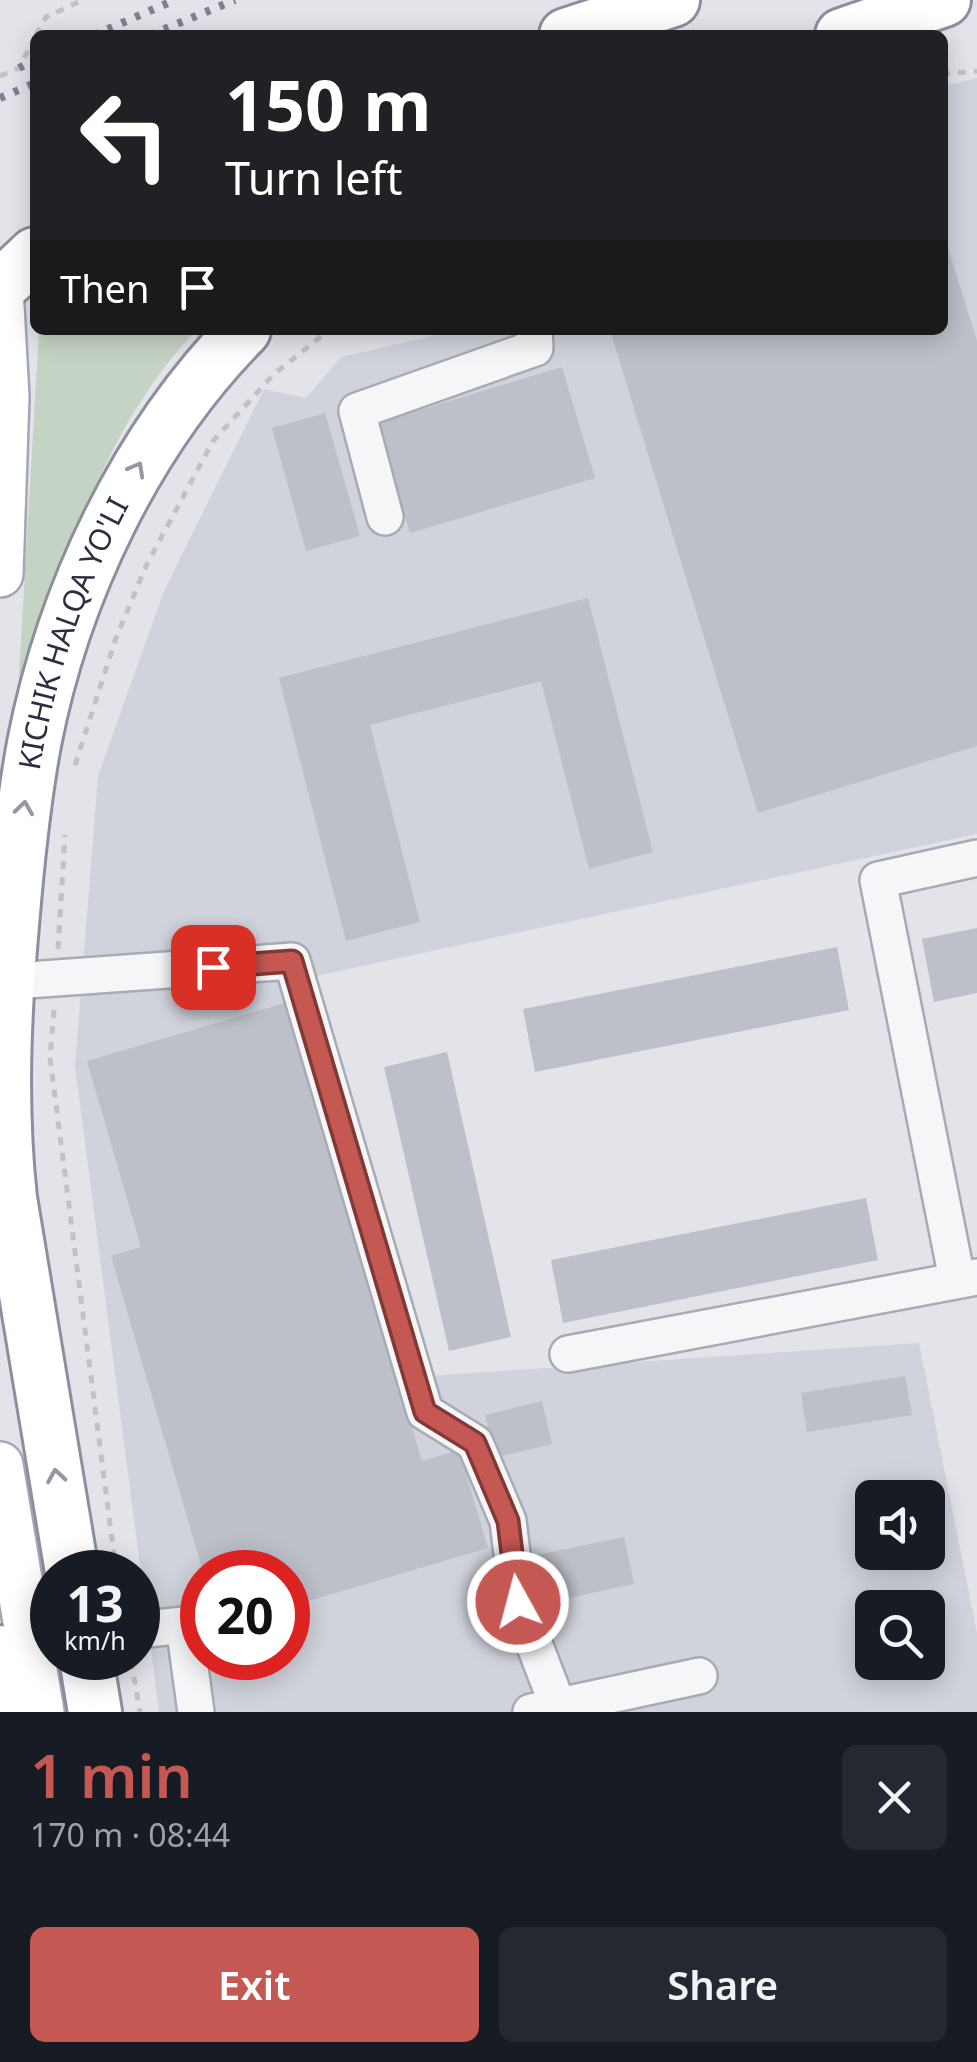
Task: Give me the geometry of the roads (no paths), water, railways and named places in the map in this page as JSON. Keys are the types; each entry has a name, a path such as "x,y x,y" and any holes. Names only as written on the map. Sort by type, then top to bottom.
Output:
{"highway":[{"path":"581,30 673,0"},
{"path":"857,30 944,0"},
{"path":"0,288 30,259"},
{"name":"KICHIK HALQA YO'LI","path":"68,1550 4,1150 21,981 17,863 45,696 74,606 148,449 212,362 239,335"},
{"path":"0,1652 13,1712"},
{"path":"90,1680 95,1712"}],"main road":[{"path":"0,288 6,397 0,574"},
{"path":"0,1086 4,1150"},
{"path":"0,1465 41,1712"}],"lane":[{"path":"385,517 357,411 535,348 534,335"},
{"path":"568,1354 967,1278 878,880 977,858"},
{"path":"21,981 292,961 425,1412 475,1443 508,1521 518,1602 544,1709 699,1676"},
{"path":"160,1628 184,1625 196,1712"}],"railway":[{"path":"106,30 175,0"},
{"path":"162,30 235,0"},
{"path":"19,68 30,62"},
{"path":"0,98 30,85"}]}
